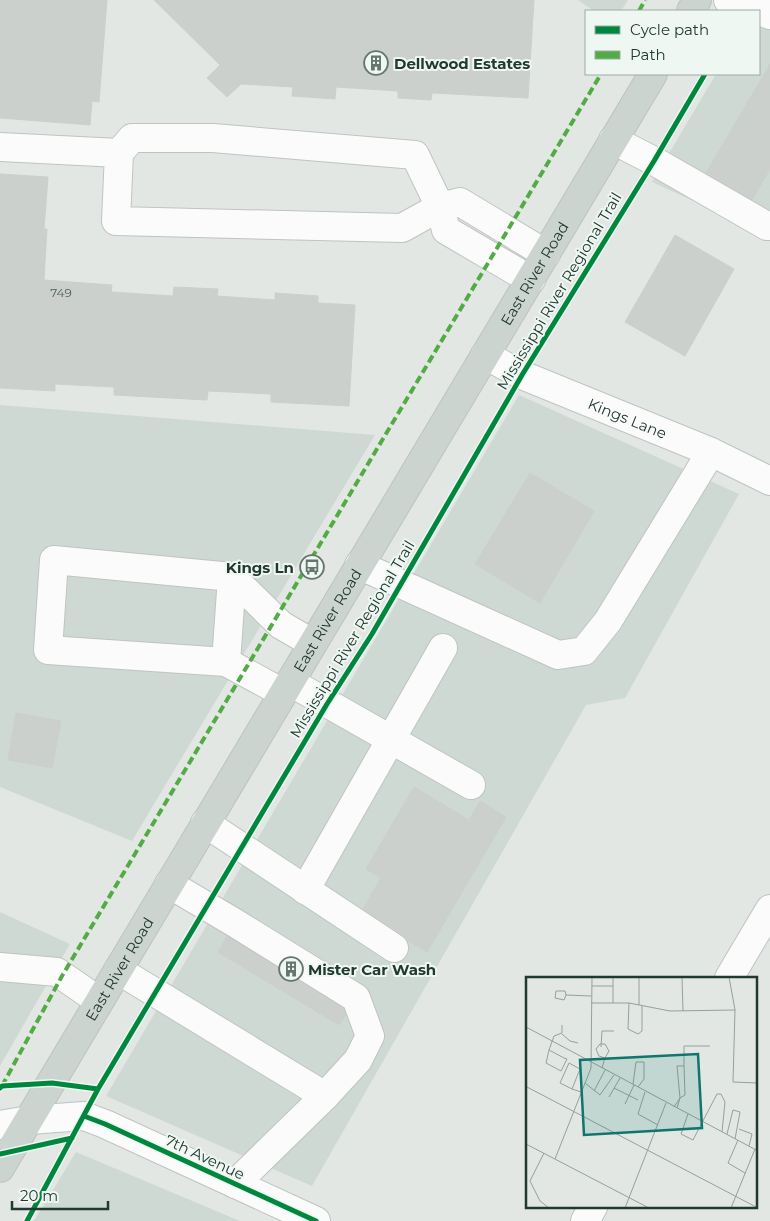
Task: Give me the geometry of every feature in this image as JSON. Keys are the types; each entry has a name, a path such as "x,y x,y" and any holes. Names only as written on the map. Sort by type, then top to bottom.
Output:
{"main road":[{"name":"East River Road","path":"0,1168 652,75"}],"street":[{"path":"728,0 756,10"},
{"path":"531,280 446,230 440,208 415,155 213,138 132,138 119,153 116,221 402,228 440,208 460,202 546,254"},
{"path":"613,140 770,226"},
{"path":"0,147 119,153"},
{"name":"Kings Lane","path":"485,355 522,375 711,452 770,481"},
{"path":"359,565 558,655 584,651 608,621 711,452"},
{"path":"312,643 281,626 232,577 54,560 48,650 226,662 286,688 391,740 471,785"},
{"path":"226,662 232,577"},
{"path":"305,890 443,648"},
{"path":"205,823 394,948"},
{"path":"169,884 356,998 370,1036 358,1060 326,1096 235,1184"},
{"path":"730,977 770,908"},
{"path":"0,967 57,972 99,1001"},
{"path":"118,970 326,1096"},
{"name":"7th Avenue","path":"0,1125 29,1120 84,1116 316,1221"},
{"path":"585,1221 592,1208"}],"shaded area":[{"path":"578,0 628,0 622,10 593,10"},
{"path":"759,0 770,0 770,236 652,182 715,75 760,75"},
{"path":"519,395 739,494 625,698 586,705 312,1186 106,1096"},
{"path":"0,405 375,435 132,841 0,787"},
{"path":"0,912 70,944 0,1066"},
{"path":"76,1152 240,1221 34,1221"}],"building":[{"path":"0,0 107,0 99,102 92,101 90,125 0,118"},
{"name":"Dellwood Estates","path":"154,0 534,0 528,98 432,93 431,100 398,98 398,91 336,87 335,99 292,96 293,87 241,84 227,97 207,78 220,65"},
{"path":"770,64 770,169 752,200 706,173"},
{"path":"0,174 48,177 44,229 47,229 44,280 112,285 111,292 173,296 174,287 218,289 217,296 275,300 275,293 318,296 318,303 355,305 349,406 271,402 271,394 208,391 207,400 114,395 114,387 55,384 55,391 0,388"},
{"path":"675,235 734,269 685,356 625,322"},
{"path":"530,473 594,511 540,603 475,564"},
{"path":"16,713 61,721 52,768 8,760"},
{"path":"414,787 469,820 480,801 506,817 427,952 363,909 381,878 366,869"},
{"path":"227,936 343,1008 346,1015 339,1025 218,952"}],"marked path":[{"path":"640,10 645,0"},
{"path":"2,1086 62,976 600,75"}],"cycle path":[{"name":"Mississippi River Regional Trail","path":"27,1221 98,1089 327,704 372,634 522,375 654,161 704,75"},
{"path":"0,1088 2,1086 52,1083 98,1089"},
{"path":"84,1116 316,1221"},
{"path":"0,1154 72,1138"}],"place":[{"name":"Dellwood Estates","path":"376,63"},
{"name":"Kings Ln","path":"312,567"},
{"name":"Mister Car Wash","path":"291,969"}]}
